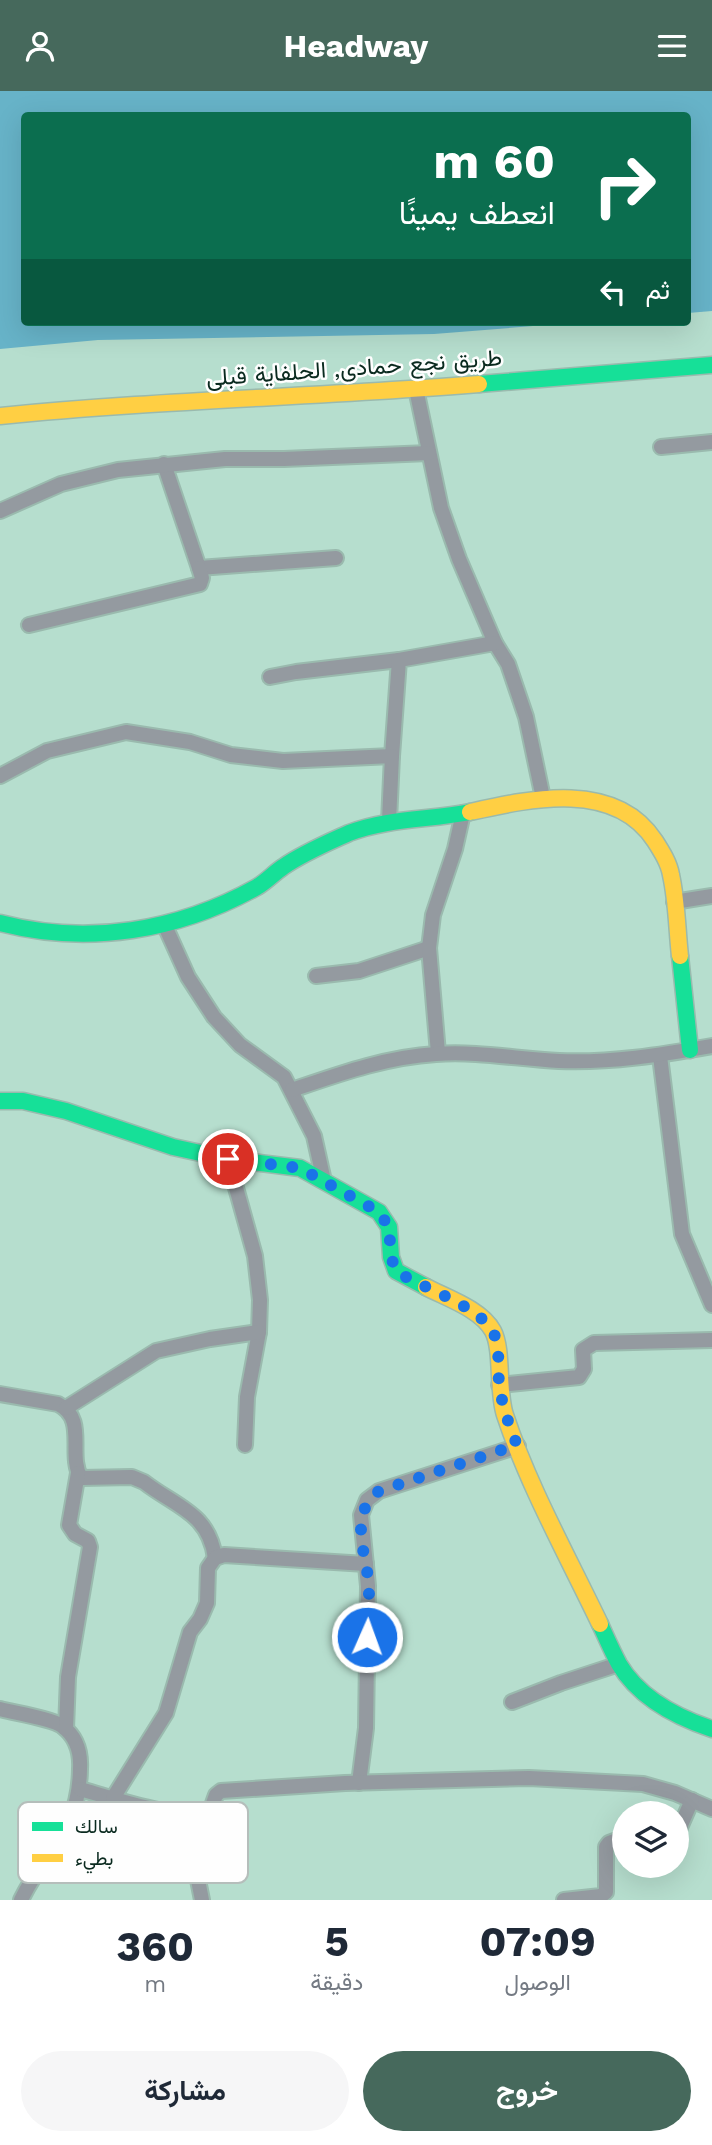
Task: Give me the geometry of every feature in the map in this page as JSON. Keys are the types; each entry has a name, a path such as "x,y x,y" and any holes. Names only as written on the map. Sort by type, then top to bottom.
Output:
{"street":[{"name":"طريق نجع حمادى, الحلفاية قبلى","path":"0,416 82,408 416,389 712,365"},
{"path":"416,389 441,508 459,559 495,643 509,664 526,717 544,799"},
{"path":"661,447 712,442"},
{"path":"0,511 86,476 164,464 225,459 429,453"},
{"path":"29,625 200,584 200,568 164,464"},
{"path":"200,568 336,558"},
{"path":"271,677 399,660 495,643"},
{"path":"389,821 399,660"},
{"path":"0,776 47,751 125,732 190,742 231,755 283,761 392,756"},
{"path":"0,923 20,929 63,933 117,932 165,926 259,886 286,865 349,834 389,821 463,813 544,799 586,801 613,806 635,819 664,852 671,874 690,1050"},
{"path":"438,1053 429,947 433,915 455,849 463,813"},
{"path":"674,902 712,896"},
{"path":"165,926 188,977 214,1017 240,1045 284,1077 314,1136 324,1181"},
{"path":"316,976 359,971 429,947"},
{"path":"292,1090 383,1062 438,1053 559,1061 610,1061 660,1056 712,1046"},
{"path":"660,1056 682,1234 712,1305"},
{"path":"0,1101 23,1101 66,1111 173,1147 228,1159 300,1168 379,1212 386,1220 391,1257 396,1271 474,1313 492,1329 496,1341 504,1413 619,1664 630,1681 664,1708 712,1729"},
{"path":"228,1159 258,1273 260,1300 259,1332 247,1397 245,1445"},
{"path":"66,1408 156,1351 259,1332"},
{"path":"499,1385 579,1377 584,1369 583,1350 594,1343 712,1340"},
{"path":"0,1394 58,1404 66,1408 75,1423 78,1473 69,1525 75,1534 88,1541 90,1547 68,1678 66,1729"},
{"path":"359,1783 366,1728 369,1586 361,1515 367,1500 379,1491 517,1445"},
{"path":"78,1473 83,1479 132,1477 144,1482 205,1526 211,1538 215,1558"},
{"path":"113,1798 166,1713 190,1632 204,1611 208,1568 215,1558 223,1555 366,1565"},
{"path":"512,1702 619,1664"},
{"path":"0,1709 52,1721 66,1729 76,1741 80,1759 77,1802"},
{"path":"214,1802 221,1791 359,1783 528,1778 643,1784 712,1809"},
{"path":"80,1789 127,1802"},
{"path":"689,1807 692,1800"},
{"path":"564,1900 601,1896 606,1892 606,1847 612,1842"},
{"path":"21,1900 29,1883"}],"water":[{"path":"0,91 712,91 712,311 691,313 691,112 21,112 21,326 533,326 434,334 98,340 0,349"}],"traffic: fast":[{"path":"479,384 712,365"},
{"path":"0,923 66,933 132,930 164,924 227,902 257,887 299,857 349,833 394,822 470,812"},
{"path":"680,956 690,1050"},
{"path":"0,1101 23,1101 66,1111 173,1147 228,1159 300,1168 379,1212 389,1227 391,1257 396,1271 426,1287"},
{"path":"600,1624 619,1664 637,1687 672,1712 712,1729"}],"traffic: slow":[{"path":"0,416 479,384"},
{"path":"470,812 518,802 570,798 618,808 638,821 655,841 670,871 675,895 680,956"},
{"path":"426,1287 472,1310 488,1323 493,1331 498,1349 503,1405 514,1441 600,1624"}],"route":[{"path":"228,1159 300,1168 379,1212 389,1227 391,1257 396,1271 474,1313 492,1329 496,1341 504,1413 517,1445 379,1491 367,1500 361,1515 369,1586 367,1637"}]}
